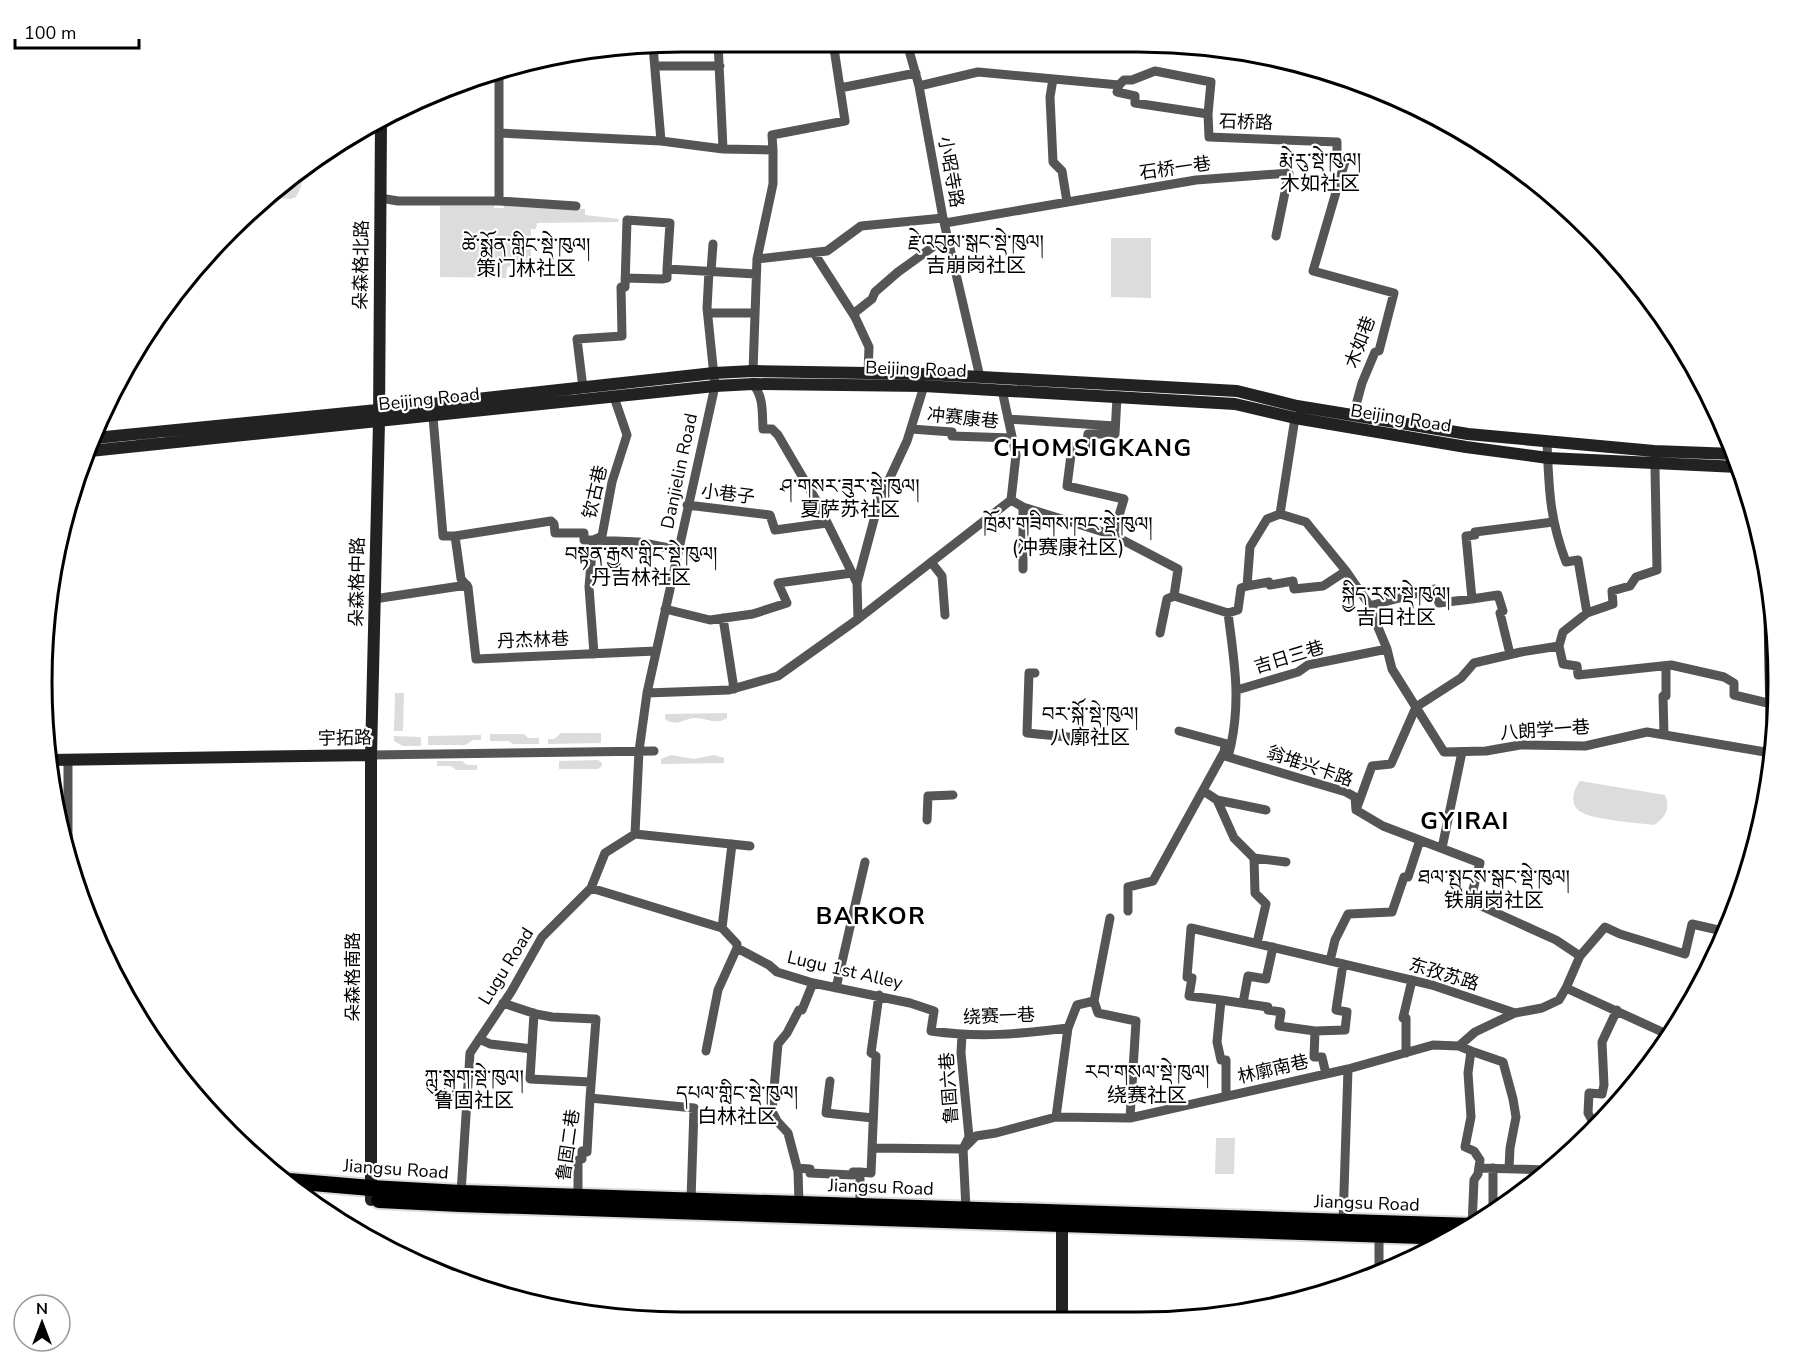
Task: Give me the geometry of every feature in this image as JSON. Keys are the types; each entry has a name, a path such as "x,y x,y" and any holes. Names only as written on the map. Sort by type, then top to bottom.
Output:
{"highway":[{"name":"Jiangsu Road","path":"300,1183 371,1194 472,1205 1343,1222 1438,1236"},
{"name":"Jiangsu Road","path":"316,1194 461,1193 966,1209 1062,1218 1380,1229 1454,1227"}],"main road":[{"name":"朵森格北路","path":"378,416 381,129"},
{"name":"Beijing Road","path":"97,450 583,388 753,377 868,373 980,376 1237,391 1297,406 1468,434 1654,451 1725,454"},
{"name":"Beijing Road","path":"753,377 1235,404 1295,418 1466,447 1548,458 1729,467"},
{"name":"Beijing Road","path":"102,437 378,416 433,417 615,397 715,380"},
{"name":"朵森格中路","path":"371,755 378,416"},
{"name":"宇拓路","path":"58,760 371,755"},
{"name":"朵森格南路","path":"371,755 371,1194"},
{"path":"1062,1218 1062,1312"}],"street":[{"path":"719,52 723,149"},
{"path":"835,52 845,121 772,135 772,184 757,259 753,377 761,398 763,429 772,429 778,435 852,573 856,583 858,619"},
{"name":"小昭寺路","path":"910,52 919,86 944,220 980,376"},
{"path":"654,53 661,141"},
{"path":"655,66 720,66"},
{"path":"919,86 978,72 1119,85 1124,80 1132,80 1155,70 1211,82 1208,114"},
{"path":"840,88 916,74"},
{"path":"1053,79 1050,97 1053,162 1062,171 1067,202"},
{"path":"499,80 499,201"},
{"name":"石桥路","path":"1119,85 1118,92 1135,96 1135,103 1208,114 1209,137 1337,142 1337,155 1346,158 1313,271"},
{"path":"499,133 661,141 723,149 773,150"},
{"name":"石桥一巷","path":"757,259 828,251 861,225 944,220 1196,180 1289,173 1276,236"},
{"path":"380,198 398,201 499,201 576,206"},
{"path":"583,388 577,339 622,336 621,287 625,287 626,278 627,220 670,223 667,278 626,278"},
{"path":"853,314 911,262 948,236"},
{"name":"Danjielin Road","path":"639,751 647,693 715,380 708,313 713,244"},
{"path":"814,253 853,314 869,346 868,373"},
{"path":"667,269 756,274"},
{"name":"木如巷","path":"1313,271 1394,293 1379,351 1375,352 1362,383 1353,416"},
{"path":"708,313 755,313"},
{"path":"856,583 879,501 911,429 924,386"},
{"path":"647,693 734,689 778,676 858,619 1011,500 1016,455 1002,390"},
{"name":"钦古巷","path":"592,540 602,536 612,482 627,435 615,397"},
{"path":"1113,535 1124,499 1067,486 1072,447 1086,448 1088,435 1115,434 1117,397"},
{"path":"433,417 442,536 551,521 554,524 555,533 584,533 584,540 592,540"},
{"path":"1280,514 1295,418"},
{"path":"1008,419 1115,426"},
{"name":"冲赛康巷","path":"911,429 952,432 952,436 1012,438"},
{"path":"1547,441 1553,522 1566,562 1578,560 1587,613"},
{"path":"1654,464 1657,570 1636,577 1630,586 1612,591 1613,604 1587,613 1563,632 1560,646 1563,664 1577,666 1578,675 1666,666 1724,677 1734,683 1734,696 1767,704"},
{"path":"1011,500 1023,507 1113,535 1178,569 1174,596"},
{"name":"小巷子","path":"687,505 770,515 775,530 827,523"},
{"path":"1023,507 1023,569"},
{"path":"1247,586 1250,547 1267,519 1280,514 1306,522 1346,571 1369,606 1392,669 1444,752 1462,753 1442,848"},
{"path":"1472,599 1466,536 1475,535 1475,532 1553,522"},
{"name":"丹杰林巷","path":"455,536 461,579 467,585 476,659 656,651"},
{"name":"钦古巷","path":"592,540 638,542 679,550"},
{"name":"丹杰林巷","path":"592,540 589,587 594,654"},
{"path":"931,562 942,576 945,615"},
{"path":"1160,633 1167,599 1174,596 1228,613 1238,610 1241,588 1269,582 1270,585 1293,581 1294,589 1323,586 1346,571"},
{"path":"665,609 710,620 753,614 787,603 778,583 852,573"},
{"path":"374,599 467,585"},
{"path":"1369,606 1434,589 1439,603 1498,595 1510,654"},
{"path":"1128,911 1128,887 1153,881 1228,746 1236,720 1237,690 1228,613"},
{"path":"723,618 734,689"},
{"path":"1356,810 1372,766 1391,764 1416,707 1461,678 1474,663 1510,654 1560,646"},
{"name":"吉日三巷","path":"1237,690 1298,672 1308,665 1386,649"},
{"path":"1664,735 1663,696 1666,696 1666,666"},
{"path":"1035,673 1029,673 1027,733 1088,739"},
{"path":"1179,731 1228,746"},
{"name":"八朗学一巷","path":"1462,753 1520,745 1585,746 1647,732 1763,752"},
{"path":"1151,880 1228,757 1228,746"},
{"path":"639,751 635,834 750,846"},
{"name":"宇拓路","path":"371,755 654,751"},
{"name":"翁堆兴卡路","path":"1228,757 1346,792 1355,797 1356,810 1383,826 1480,863 1470,901 1556,940 1580,956"},
{"path":"68,760 68,819"},
{"path":"1205,792 1217,800 1266,810"},
{"path":"927,820 928,796 953,795"},
{"path":"1217,800 1234,838 1254,858 1286,862"},
{"name":"Lugu Road","path":"461,1193 470,1053 542,937 591,888 605,853 635,834"},
{"path":"1330,961 1335,940 1348,914 1392,912 1404,877 1408,877 1420,840"},
{"path":"591,888 722,928 732,844"},
{"path":"1254,858 1255,893 1266,904 1257,944"},
{"path":"836,988 866,862"},
{"path":"1110,918 1094,1001 1098,1012 1136,1021 1130,1118"},
{"path":"1509,1168 1516,1117 1503,1062 1459,1046 1474,1032 1515,1013 1542,1008 1559,1000 1580,956 1605,927 1684,954 1692,924 1717,930"},
{"name":"Lugu 1st Alley","path":"722,928 737,944 737,948 769,965 777,972 813,983 879,995 934,1011 931,1031"},
{"name":"东孜苏路","path":"1221,1000 1189,996 1192,978 1187,977 1191,928 1432,985 1515,1013"},
{"path":"1243,1003 1248,976 1266,979 1273,947"},
{"path":"706,1051 718,990 737,948"},
{"path":"1226,1094 1226,1060 1221,1060 1216,1042 1221,1000 1281,1012 1280,1026 1315,1031 1345,1030 1347,1012 1336,1010 1343,964"},
{"path":"1406,1053 1406,1018 1403,1018 1412,980"},
{"path":"799,1204 797,1168 788,1133 777,1121 772,1111 778,1044 787,1033 799,1010 802,1010 813,983"},
{"path":"1566,988 1662,1032"},
{"path":"797,1168 810,1169 810,1173 853,1175 853,1172 872,1173 876,1056 871,1053 879,995"},
{"path":"1056,1117 1068,1028 1077,1005 1094,1001"},
{"name":"鲁固二巷","path":"503,1003 552,1017 596,1019 589,1082 587,1152 582,1152 582,1160 578,1160 578,1197"},
{"path":"1591,1119 1588,1113 1589,1093 1602,1095 1604,1085 1602,1042 1617,1010"},
{"path":"534,1013 530,1079 589,1082"},
{"name":"绕赛一巷","path":"931,1031 962,1035 1012,1035 1068,1028"},
{"path":"1315,1031 1314,1057 1322,1057 1326,1074"},
{"name":"鲁固六巷","path":"962,1035 961,1053 969,1137 963,1149 966,1209"},
{"path":"479,1039 490,1044 532,1049"},
{"name":"林廓南巷","path":"963,1149 976,1136 1056,1117 1130,1118 1226,1094 1348,1069 1433,1045 1459,1046"},
{"path":"1471,1051 1467,1073 1472,1117 1465,1146 1474,1151 1480,1160 1474,1180 1473,1215"},
{"path":"1343,1222 1348,1069"},
{"path":"1226,1094 1227,1072"},
{"path":"830,1081 826,1113 873,1118"},
{"name":"鲁固二巷","path":"590,1098 694,1108 691,1200"},
{"path":"872,1148 963,1149"},
{"path":"1479,1168 1536,1169"},
{"path":"1493,1168 1493,1202"},
{"path":"860,1172 860,1206"},
{"path":"1379,1265 1380,1229"}],"shaded area":[{"path":"301,181 296,197 280,198"},
{"path":"504,204 585,209 585,215 619,219 618,222 537,223 536,229 531,229 531,261 515,262 507,268 506,278 440,277 440,206 504,208"},
{"path":"1111,238 1151,238 1151,298 1111,297"},
{"path":"395,693 404,693 403,731 394,731"},
{"path":"727,713 727,718 719,721 693,718 676,723 665,719 665,714"},
{"path":"561,733 601,733 601,743 548,744 548,739 554,739"},
{"path":"490,734 524,734 528,738 539,738 539,744 490,741"},
{"path":"481,735 481,740 473,740 465,745 428,745 428,736"},
{"path":"394,736 421,737 421,746 403,746 394,741"},
{"path":"671,755 694,759 714,755 724,758 724,763 661,764 661,759"},
{"path":"598,760 602,766 598,769 559,769 559,761"},
{"path":"437,761 462,761 467,765 477,765 477,770 456,770 451,766 437,766"},
{"path":"1580,781 1665,795 1666,813 1654,825 1607,819 1583,813 1576,807 1573,798"},
{"path":"1216,1138 1235,1138 1234,1174 1215,1174"}],"district":[{"name":"རྨེ་རུ་སྡེ་ཁུལ། 木如社区","path":"1320,172"},
{"name":"རྗེ་འབུམ་སྒང་སྡེ་ཁུལ། 吉崩岗社区","path":"976,254"},
{"name":"ཚེ་སྨོན་གླིང་སྡེ་ཁུལ། 策门林社区","path":"526,256"},
{"name":"CHOMSIGKANG","path":"1093,448"},
{"name":"ཤ་གསར་ཟུར་སྡེ་ཁུལ། 夏萨苏社区","path":"850,498"},
{"name":"ཁྲོམ་གཟིགས་ཁང་སྡེ་ཁུལ། (冲赛康社区)","path":"1068,536"},
{"name":"བསྟན་རྒྱས་གླིང་སྡེ་ཁུལ། 丹吉林社区","path":"641,566"},
{"name":"སྐྱིད་རས་སྡེ་ཁུལ། 吉日社区","path":"1396,606"},
{"name":"བར་སྐོ་སྡེ་ཁུལ། 八廓社区","path":"1090,726"},
{"name":"GYIRAI","path":"1465,821"},
{"name":"ཐལ་སྤུངས་སྒང་སྡེ་ཁུལ། 铁崩岗社区","path":"1494,888"},
{"name":"BARKOR","path":"871,916"},
{"name":"རབ་གསལ་སྡེ་ཁུལ། 绕赛社区","path":"1147,1084"},
{"name":"ཀླུ་སྒུག་སྡེ་ཁུལ། 鲁固社区","path":"474,1088"},
{"name":"དཔལ་གླིང་སྡེ་ཁུལ། 白林社区","path":"737,1104"}]}
